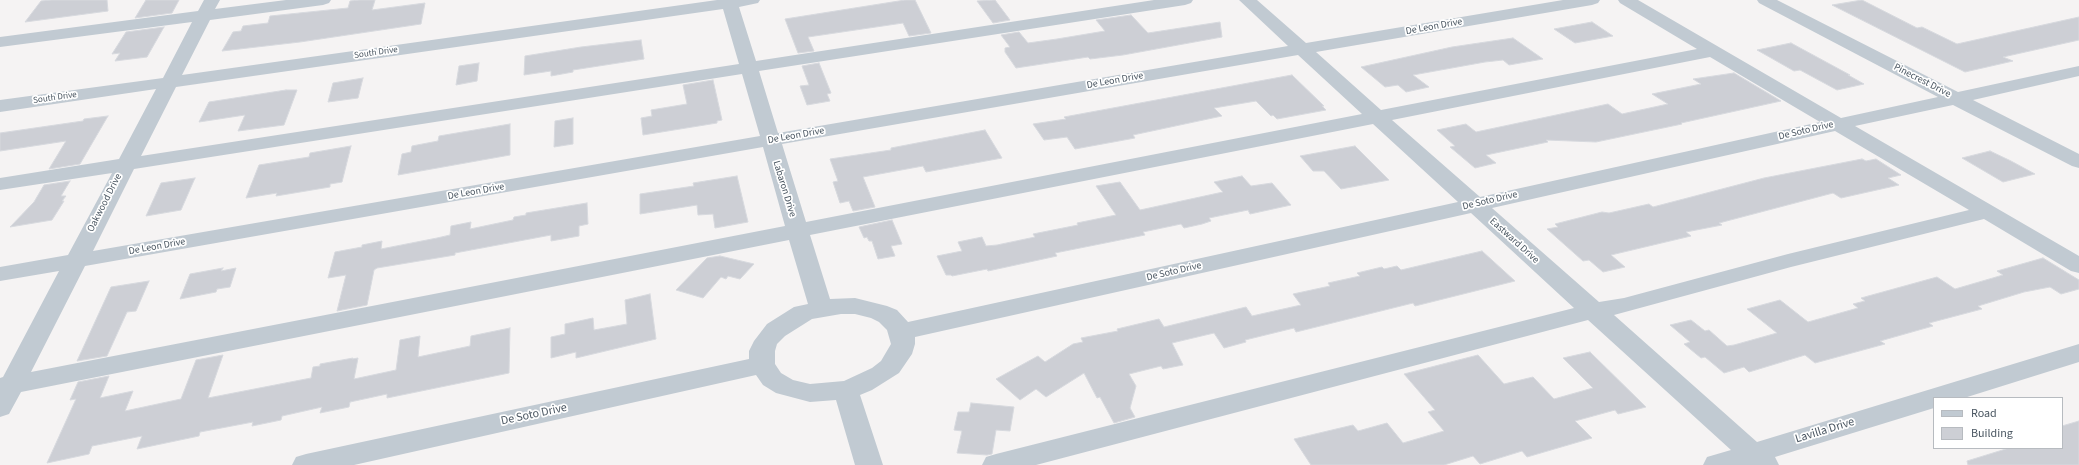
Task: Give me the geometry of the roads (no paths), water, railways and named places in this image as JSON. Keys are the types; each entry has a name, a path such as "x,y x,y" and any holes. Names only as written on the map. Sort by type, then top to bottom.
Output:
{"street":[{"name":"Oakwood Drive","path":"4,393 75,262 212,0"},
{"path":"0,42 323,0"},
{"name":"South Drive","path":"0,106 729,2 752,0"},
{"path":"0,184 1185,0"},
{"name":"Eastward Drive","path":"1247,0 1592,311 1759,459"},
{"name":"De Leon Drive","path":"0,274 769,140 1592,0"},
{"path":"1626,0 2079,266"},
{"name":"Pinecrest Drive","path":"1765,0 2079,162"},
{"name":"Labaron Drive","path":"729,2 769,140 821,308"},
{"path":"4,393 797,231 1713,51"},
{"name":"De Soto Drive","path":"901,332 1955,98 2077,73"},
{"path":"996,465 1592,311 1624,306 1788,261 1834,251 1988,212"},
{"path":"841,306 868,308 888,316 898,326 901,332 903,344 899,354 890,367 863,384 846,390 810,392 785,387 772,379 762,365 762,350 766,341 776,330 788,321 821,308 841,306"},
{"name":"Lavilla Drive","path":"1937,397 2079,353"},
{"name":"De Soto Drive","path":"306,465 762,365"},
{"path":"846,390 869,465"},
{"name":"Lavilla Drive","path":"1717,465 1759,459 1933,398"}]}
